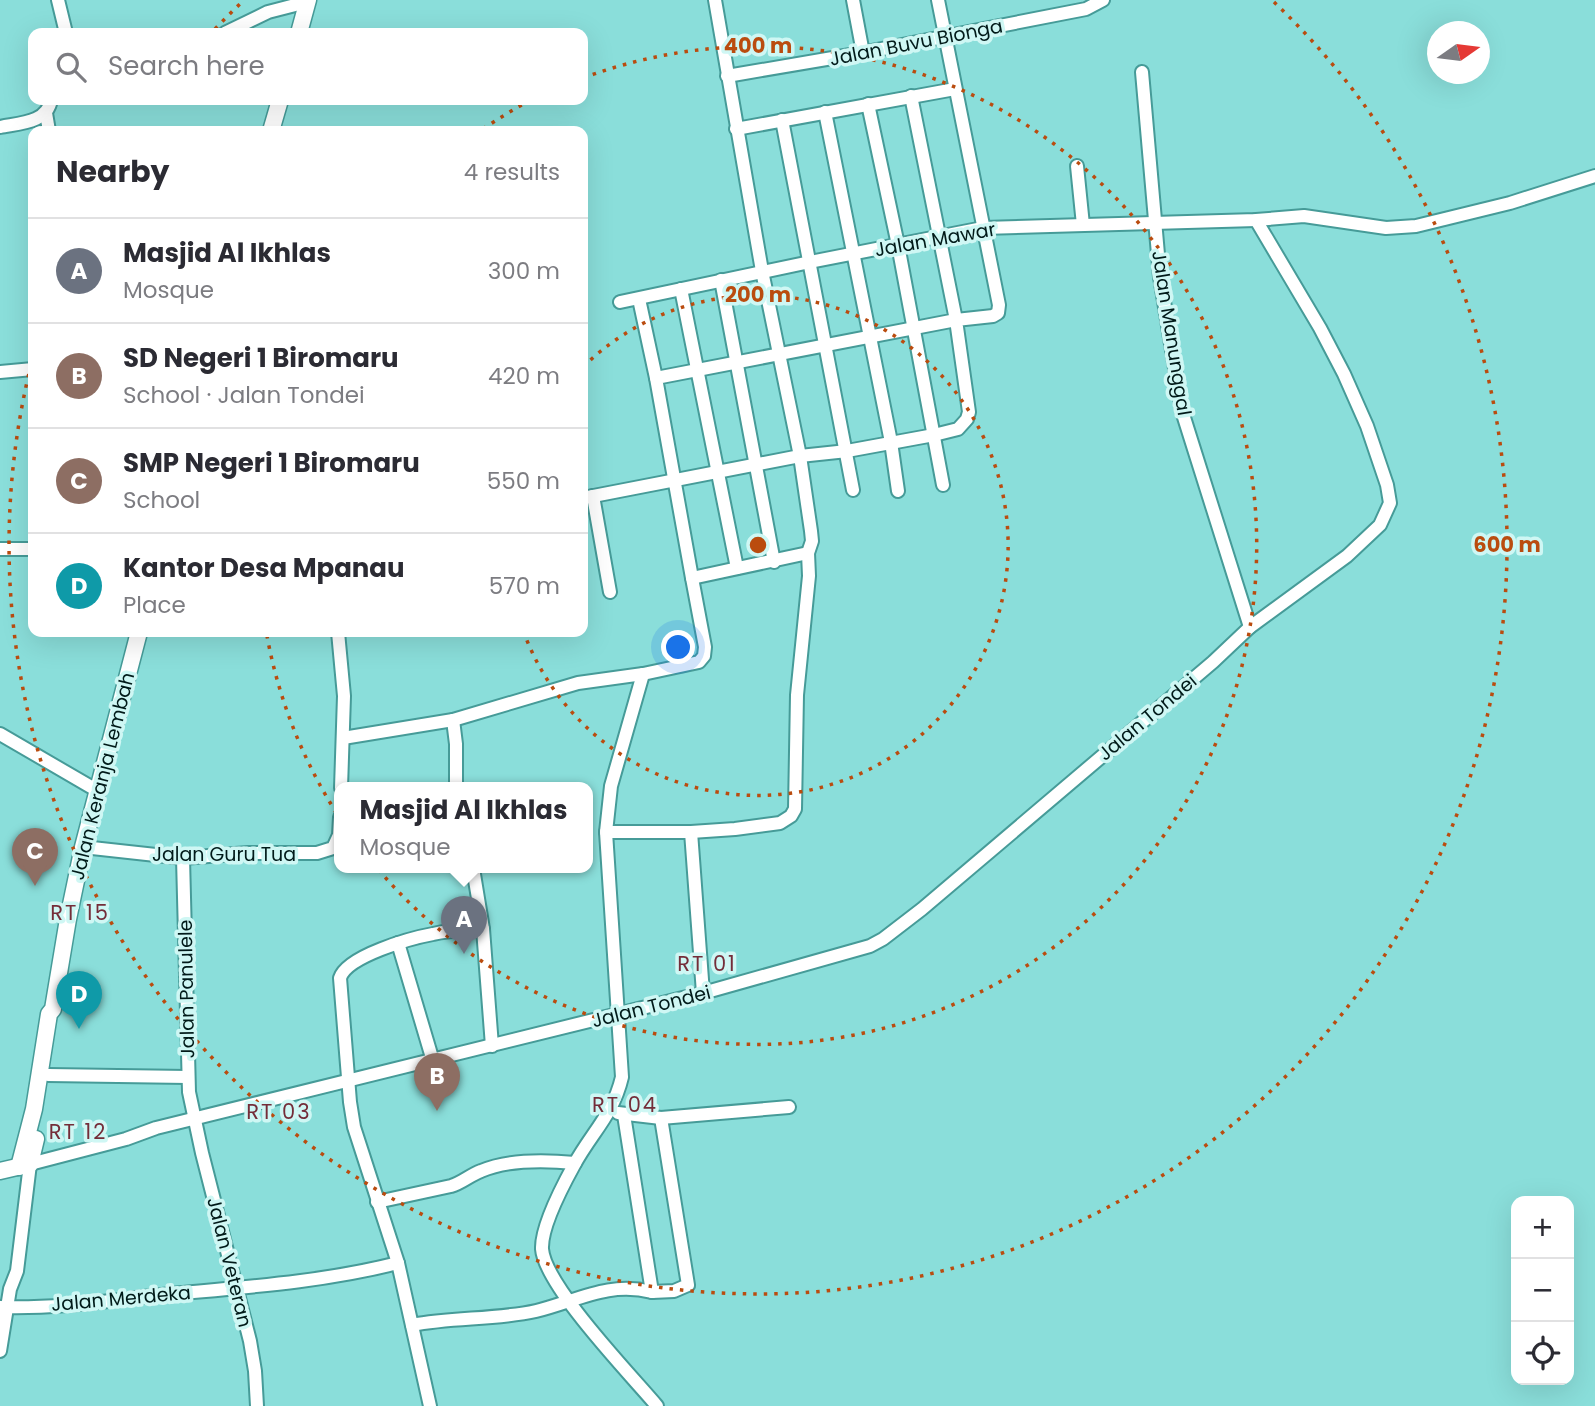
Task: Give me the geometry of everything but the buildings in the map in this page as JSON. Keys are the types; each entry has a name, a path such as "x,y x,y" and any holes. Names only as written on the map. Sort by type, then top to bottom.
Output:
{"main road":[{"path":"300,28 307,1"},
{"path":"272,126 279,105"},
{"name":"Jalan Keranja Lembah","path":"25,1161 49,1014 53,1010 83,847 138,637"},
{"path":"25,1161 47,1075 56,1015 53,1010"},
{"path":"0,1163 25,1161"},
{"path":"0,1171 25,1161"}],"street":[{"path":"58,0 65,28"},
{"path":"606,832 691,832 780,822 791,816 795,809 797,695 809,576 808,554 812,541 800,456 762,271 715,0"},
{"path":"656,378 998,313 999,305 938,0"},
{"name":"Jalan Buvu Bionga","path":"727,76 863,53 1086,9 1103,0"},
{"path":"235,28 268,12 307,1"},
{"path":"857,1 863,53"},
{"name":"Jalan Manunggal","path":"1142,72 1160,277 1182,411 1250,627"},
{"path":"736,129 955,89"},
{"path":"610,592 588,497 800,456 934,435 958,429 967,419 969,412 956,320 911,96"},
{"path":"868,104 898,245 943,485"},
{"path":"48,126 46,113 49,105"},
{"path":"825,112 891,442 898,491"},
{"path":"0,127 38,119 46,113"},
{"path":"782,120 853,490"},
{"path":"1077,166 1083,225"},
{"name":"Jalan Mawar","path":"620,302 810,261 983,228 1256,220 1304,216 1386,228 1416,226 1510,203 1595,176"},
{"name":"Jalan Tondei","path":"25,1161 126,1139 156,1128 703,993 879,943 947,888 1250,627 1347,556 1380,525 1390,503 1377,454 1344,374 1256,220"},
{"path":"721,280 774,562"},
{"path":"681,289 737,568"},
{"path":"343,738 453,720 578,683 693,664 703,657 704,637 639,299"},
{"path":"0,372 28,369"},
{"path":"0,549 28,549"},
{"path":"692,578 808,554"},
{"path":"338,637 344,696 341,782"},
{"path":"643,674 611,786 606,832 622,1077 611,1111 575,1164 547,1223 542,1247 551,1277 657,1406"},
{"path":"453,720 457,744 456,782"},
{"path":"0,734 98,791"},
{"path":"691,832 703,993"},
{"name":"Jalan Guru Tua","path":"83,847 183,858 326,851 334,845"},
{"name":"Jalan Panulele","path":"183,858 188,1077 194,1119"},
{"path":"474,873 483,929 492,1046"},
{"path":"430,1406 398,1263 354,1126 341,1005 341,972 356,961 398,943 435,933 483,929"},
{"path":"398,943 433,1061"},
{"path":"47,1075 188,1077"},
{"path":"611,1111 624,1115 661,1118 789,1107"},
{"path":"624,1115 652,1292"},
{"path":"412,1325 453,1318 536,1311 598,1291 629,1287 652,1292 674,1291 688,1285 661,1118"},
{"name":"Jalan Veteran","path":"194,1119 253,1357 257,1406"},
{"path":"0,1351 3,1307 17,1271 25,1161"},
{"path":"377,1202 461,1184 482,1170 493,1167 527,1161 575,1164"},
{"name":"Jalan Merdeka","path":"3,1307 73,1304 236,1288 349,1275 398,1263"}],"place":[{"name":"SMP Negeri 1 Biromaru","path":"35,886"},
{"name":"Masjid Al Ikhlas","path":"464,954"},
{"name":"Kantor Desa Mpanau","path":"79,1029"},
{"name":"SD Negeri 1 Biromaru","path":"437,1111"}],"district":[{"name":"RT 15","path":"80,913"},
{"name":"RT 01","path":"707,964"},
{"name":"RT 04","path":"625,1105"},
{"name":"RT 03","path":"279,1112"},
{"name":"RT 12","path":"78,1132"}]}
